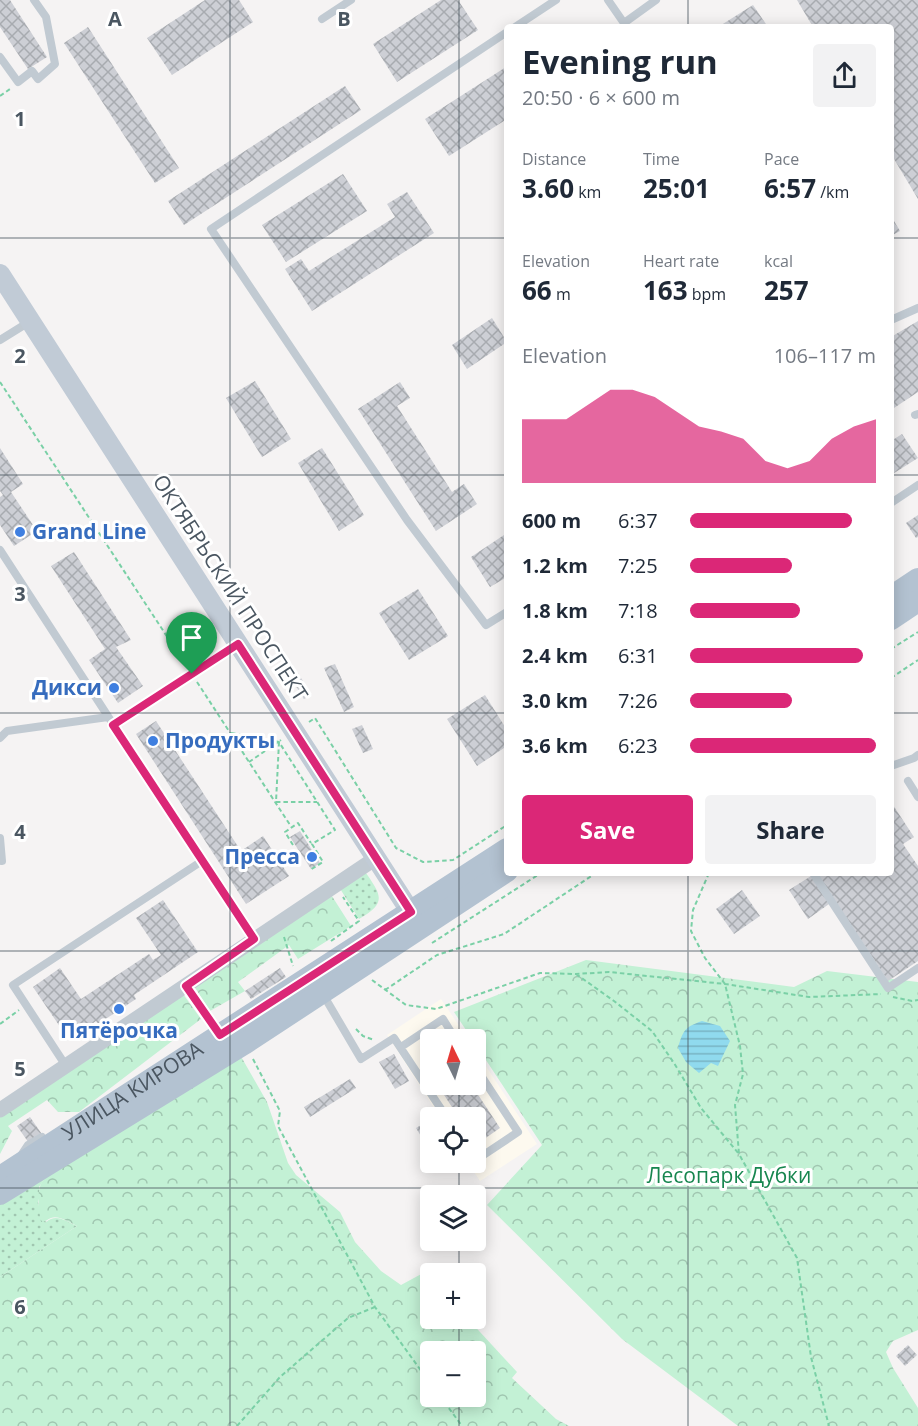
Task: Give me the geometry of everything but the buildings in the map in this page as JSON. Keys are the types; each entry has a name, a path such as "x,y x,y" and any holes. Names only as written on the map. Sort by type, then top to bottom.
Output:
{"main road":[{"name":"ОКТЯБРЬСКИЙ ПРОСПЕКТ","path":"0,274 238,644 286,737 376,858 420,928"},
{"path":"894,595 918,579"},
{"path":"894,617 918,601"},
{"name":"УЛИЦА КИРОВА","path":"5,1174 220,1035 420,928 504,852"},
{"name":"УЛИЦА КИРОВА","path":"0,1194 244,1044 504,873"}],"street":[{"path":"0,1110 376,858"}],"lane":[{"path":"0,57 18,82 32,71 38,79 54,64 46,17 34,0"},
{"path":"322,19 351,0"},
{"path":"519,24 555,0"},
{"path":"608,0 624,24"},
{"path":"626,24 656,0"},
{"path":"504,34 211,229 407,520 486,625 504,614"},
{"path":"894,319 918,308"},
{"path":"0,340 30,321"},
{"path":"894,501 918,485"},
{"path":"0,550 3,559 254,939"},
{"path":"113,725 238,644"},
{"path":"0,738 7,731 108,717"},
{"path":"0,723 7,731"},
{"path":"894,765 918,755"},
{"path":"908,781 918,797"},
{"path":"0,838 2,861"},
{"path":"66,1066 13,985 202,861"},
{"path":"815,876 888,988 918,968"},
{"path":"186,986 220,1035"},
{"path":"322,992 361,1059 394,1038 440,1107"},
{"path":"428,1029 443,1019 449,1029"},
{"path":"400,1047 420,1034"},
{"path":"486,1083 518,1132 486,1153"},
{"path":"57,1128 85,1122"},
{"path":"5,1174 28,1145 47,1134"}],"path":[{"path":"0,96 18,82"},
{"path":"0,382 292,828"},
{"path":"894,647 918,632"},
{"path":"894,676 918,660"},
{"path":"315,718 396,848 423,862 453,860 504,827"},
{"path":"230,733 286,737"},
{"path":"249,762 286,737"},
{"path":"286,737 318,802 335,830 312,844"},
{"path":"276,802 286,737"},
{"path":"276,802 318,802"},
{"path":"293,845 285,832 298,824 323,861 310,870"},
{"path":"420,928 534,876"},
{"path":"385,990 437,955 504,934 591,876"},
{"path":"708,876 693,910 691,931 705,958 725,984 740,1046 743,1074 735,1105 739,1154"},
{"path":"324,945 359,921 335,885"},
{"path":"280,922 295,974"},
{"path":"372,980 406,1005 436,1009 540,973 609,972 725,984 809,997 879,994 912,1001 918,1000"},
{"path":"576,974 652,1031 701,1108 739,1154 797,1258 811,1357 828,1426"},
{"path":"0,1024 26,1005"},
{"path":"356,1028 363,1036 385,1044"},
{"path":"244,1044 280,1111 278,1126 375,1307 420,1369"},
{"path":"237,1426 280,1377 348,1318 375,1307"},
{"path":"448,1407 462,1426"}],"shaded area":[{"path":"441,999 461,1029 420,1029 420,1086 387,1035"},
{"path":"486,1066 537,1144 480,1181 475,1173 486,1173 486,1107 434,1107 426,1095 486,1095"}],"green space":[{"path":"364,870 379,897 375,908 359,919 339,887"},
{"path":"330,893 351,926 298,959 289,945 238,982 245,991 210,1011 194,986"},
{"name":"Лесопарк Дубки","path":"586,960 794,987 827,971 918,982 918,1330 893,1341 886,1352 893,1368 918,1408 918,1426 738,1426 622,1339 487,1205 542,1145 486,1060 486,1029 465,1029 454,1012"},
{"path":"183,994 201,1019 79,1112 58,1112 47,1100 8,1126 12,1131 0,1154 0,1115"},
{"path":"239,1053 267,1102 288,1163 296,1175 340,1212 355,1242 381,1271 401,1285 420,1275 420,1329 477,1329 517,1372 512,1378 556,1419 569,1426 0,1426 0,1277 77,1226 57,1218 41,1222 40,1185 45,1178"},
{"path":"45,1178 39,1187 40,1214 46,1222 57,1218 77,1226 0,1277 0,1199"}],"water":[{"path":"702,1021 720,1026 730,1041 718,1066 711,1063 699,1073 686,1062 678,1048 686,1030"}],"place":[{"name":"Grand Line","path":"20,532"},
{"name":"Дикси","path":"114,688"},
{"name":"Продукты","path":"153,741"},
{"name":"Пресса","path":"312,857"},
{"name":"Пятёрочка","path":"119,1009"}],"route":[{"path":"238,644 411,912 220,1035 186,986 254,939 113,725 192,674 238,644"}]}
